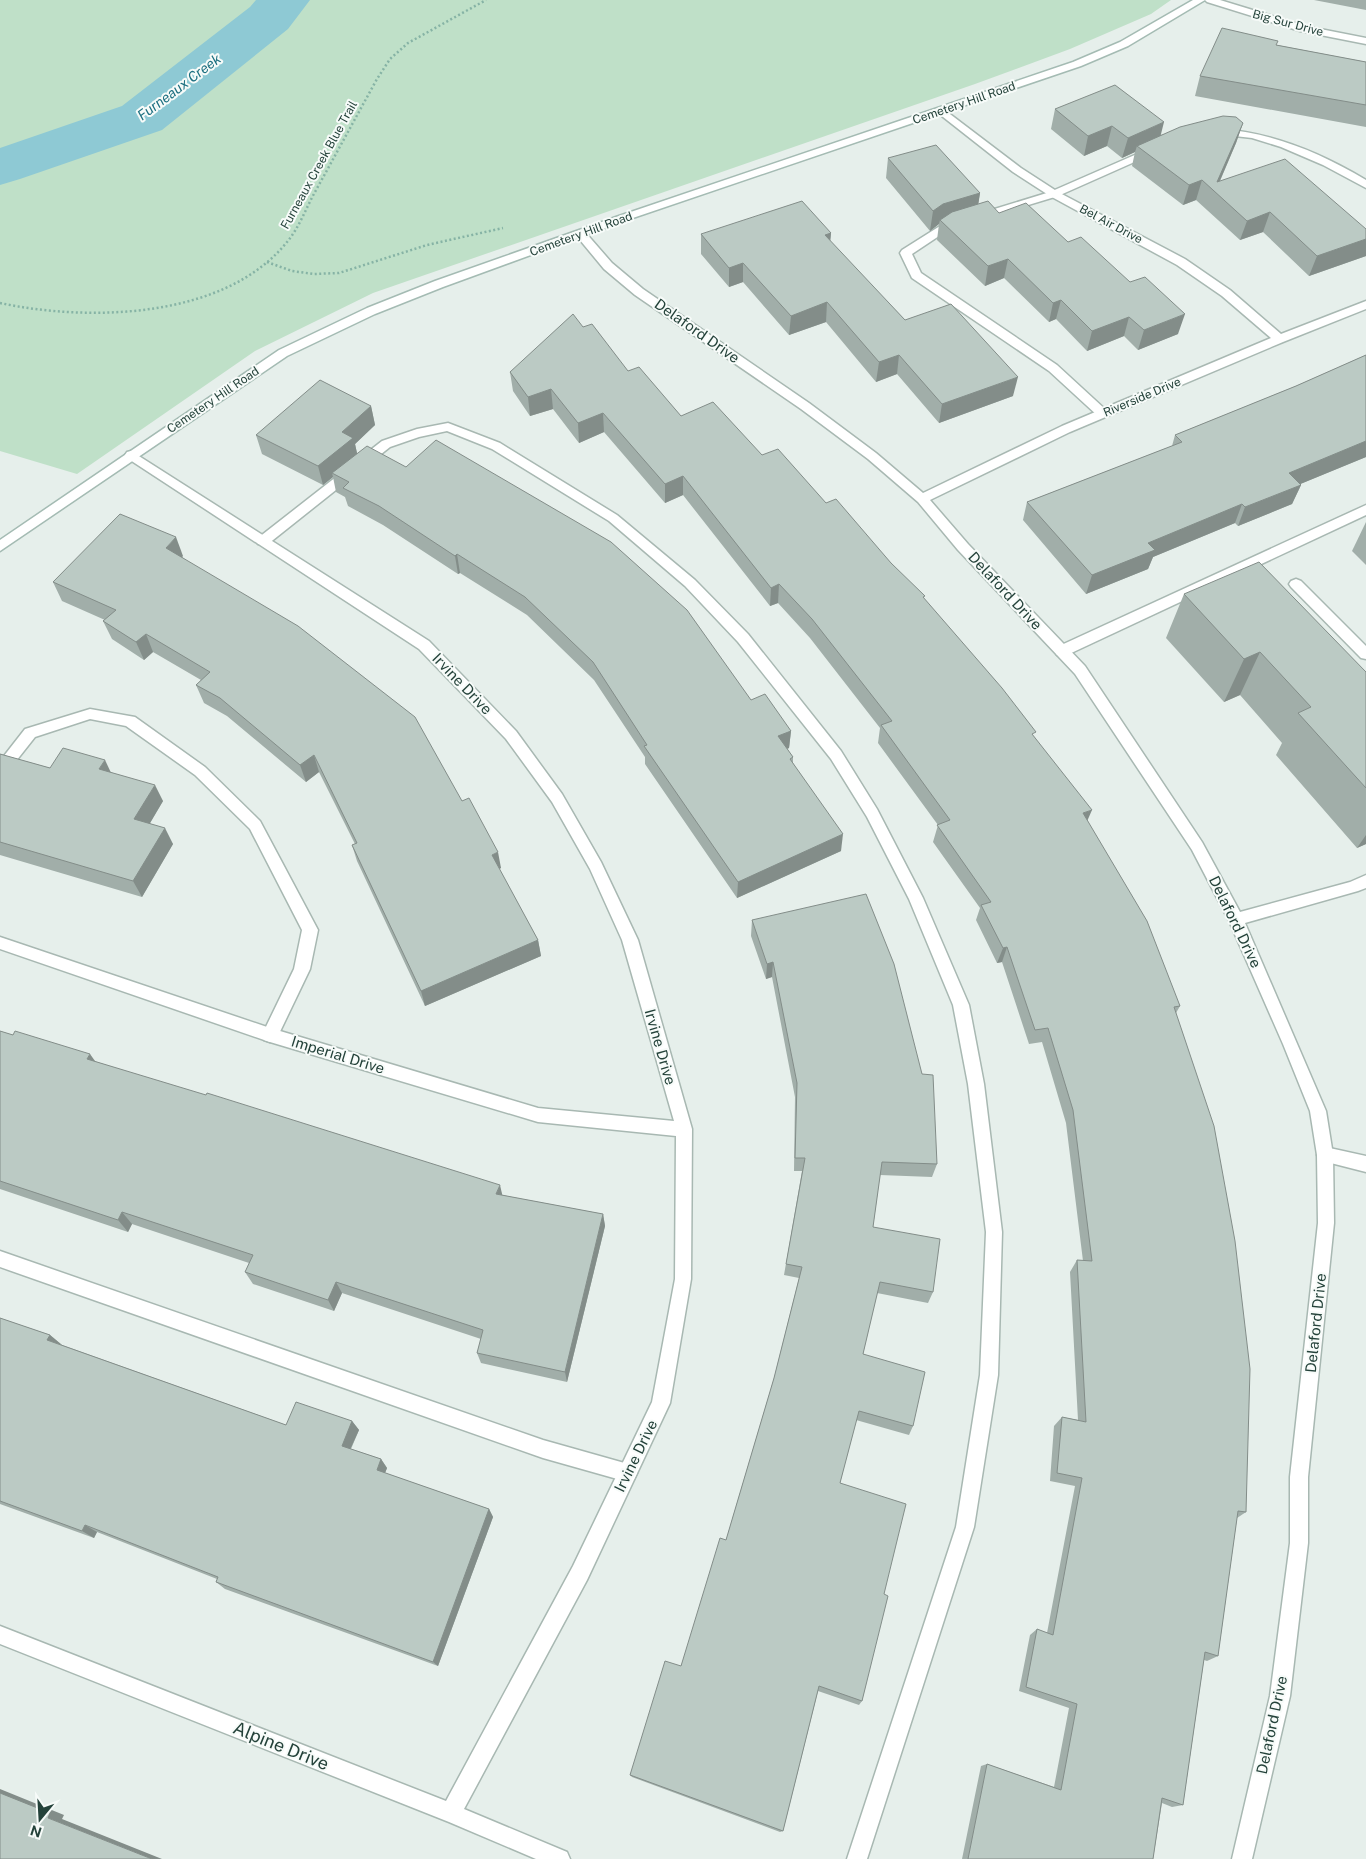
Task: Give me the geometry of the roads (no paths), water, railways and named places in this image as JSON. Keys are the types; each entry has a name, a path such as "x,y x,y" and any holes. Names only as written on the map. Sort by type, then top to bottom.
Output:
{"street":[{"name":"Cemetery Hill Road","path":"0,546 282,353 379,308 439,284 581,234 1084,61 1124,44 1200,0"},
{"name":"Big Sur Drive","path":"1210,0 1303,29 1366,41"},
{"name":"Bel Air Drive","path":"942,111 1016,170 1054,194 1181,262 1226,293 1279,339"},
{"path":"1208,134 1217,131 1255,135 1292,148 1342,170 1366,185"},
{"path":"1102,413 1053,368 993,330 916,275 906,253 944,228 1054,194 1161,146"},
{"name":"Delaford Drive","path":"581,234 608,266 639,292 805,406 872,456 922,499 963,547 1080,670 1197,846 1236,919 1291,1044 1318,1111 1325,1155 1326,1222 1299,1477 1298,1553 1280,1696 1242,1859"},
{"name":"Riverside Drive","path":"922,499 1102,413 1366,305"},
{"path":"264,541 386,444 417,433 448,427 496,446 612,518 690,583 743,638 836,755 872,814 916,898 961,1005 976,1084 994,1232 989,1376 965,1527 858,1859"},
{"name":"Irvine Drive","path":"131,456 424,645 511,735 557,798 596,866 630,940 684,1129 683,1279 661,1403 580,1573 451,1813"},
{"path":"1062,651 1366,510"},
{"path":"1296,584 1366,654"},
{"path":"0,771 30,733 90,714 130,720 207,778 255,825 310,930 302,968 270,1035"},
{"path":"1236,919 1366,881"},
{"name":"Imperial Drive","path":"0,943 270,1035 538,1115 684,1129"},
{"path":"1325,1155 1366,1164"},
{"path":"0,1259 543,1449 628,1473"},
{"name":"Alpine Drive","path":"0,1636 451,1813 560,1859"}],"waterway":[{"name":"Furneaux Creek","path":"0,167 142,118 269,18 284,0"}]}
